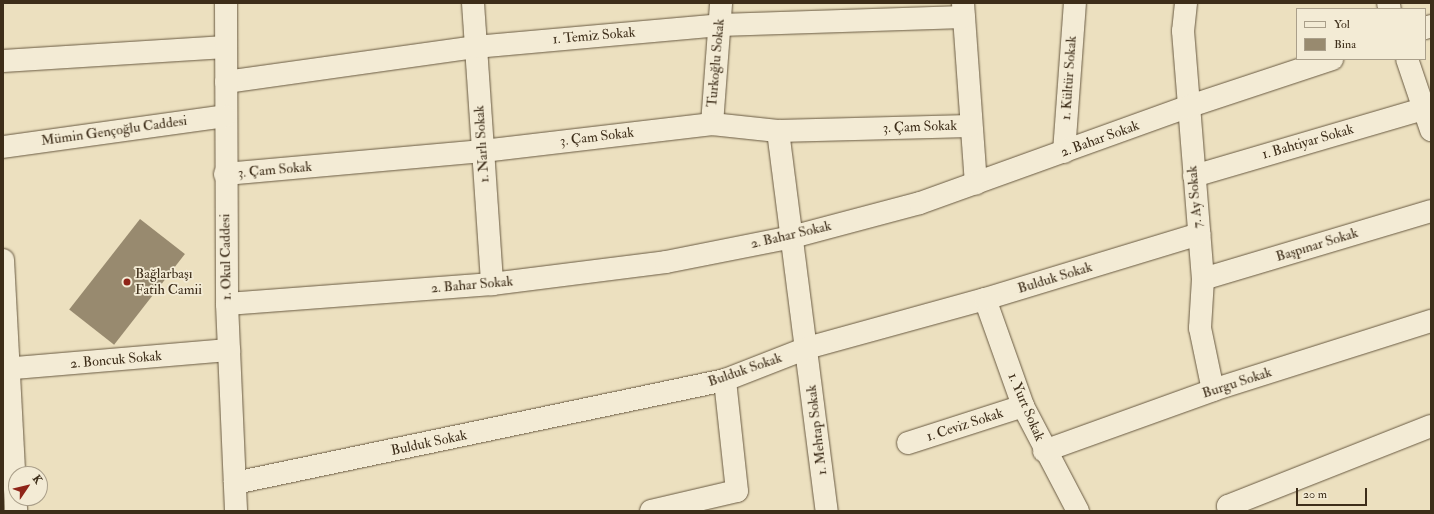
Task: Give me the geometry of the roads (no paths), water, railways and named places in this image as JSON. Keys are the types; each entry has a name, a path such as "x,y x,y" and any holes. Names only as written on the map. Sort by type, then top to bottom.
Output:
{"street":[{"name":"1. Okul Caddesi","path":"226,3 225,174 227,304 236,511"},
{"name":"1. Narlı Sokak","path":"473,3 492,284"},
{"name":"Turkoğlu Sokak","path":"712,124 721,3"},
{"name":"1. Kültür Sokak","path":"1064,152 1075,3"},
{"name":"7. Ay Sokak","path":"1186,3 1183,31 1187,107 1203,280 1200,328 1213,390"},
{"path":"963,10 970,126 976,184"},
{"name":"1. Temiz Sokak","path":"226,82 475,46 720,25 963,10"},
{"path":"3,61 226,47"},
{"name":"2. Bahar Sokak","path":"227,304 492,284 666,262 792,237 920,203 1187,107 1329,60"},
{"path":"1407,60 1431,130"},
{"name":"1. Bahtiyar Sokak","path":"1194,176 1423,109"},
{"name":"Mümin Gençoğlu Caddesi","path":"3,147 225,116"},
{"name":"3. Çam Sokak","path":"225,174 483,151 712,124 778,131 970,126"},
{"name":"1. Mehtap Sokak","path":"778,131 827,511"},
{"name":"Başpınar Sokak","path":"1203,280 1431,211"},
{"name":"Bulduk Sokak","path":"235,484 725,380 807,348 985,299 1199,234"},
{"path":"3,260 6,369 16,511"},
{"name":"1. Yurt Sokak","path":"985,299 1023,406 1044,451 1078,511"},
{"name":"Burgu Sokak","path":"1044,451 1213,390 1431,321"},
{"name":"2. Boncuk Sokak","path":"6,369 229,350"},
{"path":"651,511 737,491 725,380"},
{"name":"1. Ceviz Sokak","path":"908,443 1023,406"},
{"path":"1225,509 1431,426"}],"place":[{"name":"Bağlarbaşı Fatih Camii","path":"127,282"}]}
